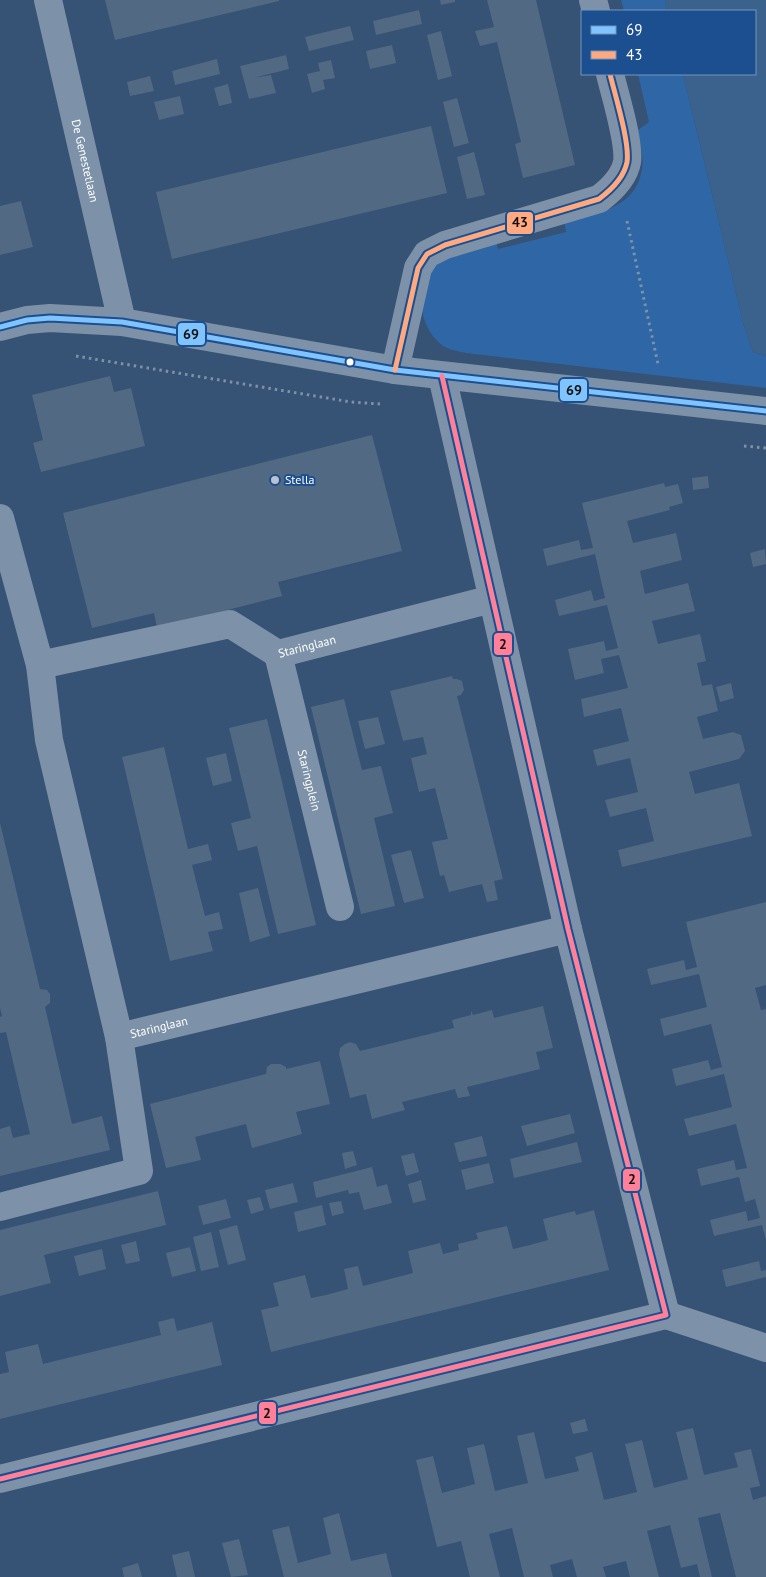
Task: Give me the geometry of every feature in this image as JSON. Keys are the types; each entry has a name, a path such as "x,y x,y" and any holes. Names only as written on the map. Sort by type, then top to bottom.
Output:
{"street":[{"name":"De Genestetlaan","path":"48,0 122,322"},
{"path":"394,370 418,268 427,254 445,245 599,199 618,182 627,163 627,145 610,75"},
{"path":"0,327 27,320 50,318 122,322 394,370 766,410"},
{"path":"442,376 568,929 666,1315"},
{"name":"Staringlaan","path":"0,518 40,665 49,740 119,1037 568,929"},
{"name":"Staringlaan","path":"40,665 230,624 278,654 492,599"},
{"name":"Staringplein","path":"278,654 340,907"},
{"path":"0,1207 140,1170 119,1037"},
{"path":"0,1479 666,1315 766,1348"}],"path":[{"path":"618,182 666,399"}],"shaded area":[{"path":"621,0 665,0 667,10 624,10"},
{"path":"665,0 766,0 766,356 753,352 744,326 683,75 756,75 756,10 667,10"},
{"path":"638,75 683,75 744,326 753,352 766,356 766,388 466,353 443,346 434,338 424,317 422,294 430,272 437,263 456,253 496,241 498,249 566,232 564,222 601,212 623,201 632,193 638,182 642,169 642,150 638,130 649,122"}],"building":[{"path":"105,0 279,0 279,1 115,40"},
{"path":"440,0 455,0 455,2 441,5"},
{"path":"487,0 536,0 575,165 523,178 515,144 521,142 497,42 480,46 475,31 494,27"},
{"path":"419,10 422,24 376,35 373,21"},
{"path":"350,26 354,40 309,51 305,37"},
{"path":"441,31 452,76 438,80 427,35"},
{"path":"392,45 396,63 370,69 366,51"},
{"path":"286,55 289,69 253,78 271,75 276,93 249,99 240,66"},
{"path":"217,59 220,74 175,85 172,71"},
{"path":"331,60 335,78 323,80 325,89 312,93 307,74 320,71 318,63"},
{"path":"150,76 154,91 130,96 127,82"},
{"path":"228,84 232,103 219,106 214,88"},
{"path":"180,96 184,114 159,120 154,102"},
{"path":"457,98 469,143 454,147 443,102"},
{"path":"431,126 447,193 172,259 156,192"},
{"path":"474,152 485,195 467,199 457,157"},
{"path":"21,201 33,247 0,255 0,206"},
{"path":"110,376 114,392 131,388 145,446 41,472 33,443 43,440 32,395"},
{"path":"372,435 402,551 278,582 282,596 157,628 154,613 92,628 63,513"},
{"path":"708,476 709,488 693,490 692,478"},
{"path":"664,483 665,487 678,484 683,503 669,507 670,510 627,521 633,543 676,533 682,560 640,571 645,594 688,583 695,611 652,621 658,644 700,634 706,661 697,663 702,686 712,684 718,711 697,717 703,739 733,732 741,735 745,751 739,759 689,772 695,794 739,783 752,836 622,867 618,850 654,841 646,808 610,817 605,800 638,792 630,758 597,766 593,750 629,741 621,708 584,717 581,699 628,688 619,655 601,659 604,673 575,680 568,649 604,641 606,651 618,648 607,605 559,616 555,600 591,590 594,601 605,598 595,554 547,566 543,549 579,540 581,550 593,548 582,503"},
{"path":"765,549 766,564 753,567 750,553"},
{"path":"452,676 453,679 462,681 464,690 461,695 457,696 503,879 494,881 498,900 487,902 482,884 449,892 444,875 440,876 432,842 448,839 435,788 419,792 411,758 427,754 423,737 403,741 390,691"},
{"path":"731,683 734,698 720,702 716,687"},
{"path":"344,699 362,770 381,766 393,813 374,818 395,906 361,914 311,707"},
{"path":"378,717 385,744 365,749 358,721"},
{"path":"267,719 316,925 278,934 257,846 238,851 231,823 251,818 229,728"},
{"path":"164,747 188,849 208,844 212,860 192,865 205,916 219,912 223,929 208,932 213,951 170,961 122,757"},
{"path":"226,753 232,781 213,786 206,758"},
{"path":"0,823 40,989 47,990 50,994 50,1003 45,1007 72,1124 102,1116 110,1150 0,1176 0,1129 10,1126 13,1138 30,1134 6,1032 0,1033 0,1017 2,1016 0,1008"},
{"path":"411,850 424,898 404,903 391,855"},
{"path":"258,888 270,936 250,942 239,893"},
{"path":"766,902 766,985 755,988 761,1010 766,1009 766,1240 762,1225 714,1236 710,1220 746,1211 748,1221 760,1218 755,1199 745,1202 739,1177 701,1186 697,1169 734,1160 736,1170 747,1168 736,1124 689,1136 684,1119 732,1107 724,1074 676,1086 672,1069 708,1060 711,1070 722,1067 711,1024 664,1036 660,1019 707,1007 699,974 651,985 647,969 684,960 686,970 697,967 686,922"},
{"path":"543,1006 553,1048 536,1052 540,1069 467,1087 470,1096 458,1098 455,1089 402,1102 405,1110 372,1119 366,1094 350,1098 339,1054 340,1048 345,1044 350,1042 356,1044 360,1051 454,1028 452,1020 471,1015 471,1011 473,1015 492,1010 494,1018"},
{"path":"320,1061 330,1104 296,1112 302,1134 252,1148 246,1124 195,1137 201,1160 166,1168 150,1104 266,1074 267,1067 271,1064 280,1064 286,1067 286,1069"},
{"path":"570,1114 575,1133 527,1146 521,1126"},
{"path":"482,1136 487,1156 459,1162 454,1143"},
{"path":"577,1142 582,1162 514,1178 510,1159"},
{"path":"353,1151 357,1165 345,1169 342,1153"},
{"path":"414,1153 419,1172 406,1176 401,1156"},
{"path":"489,1163 494,1183 466,1190 461,1170"},
{"path":"372,1167 377,1187 387,1184 392,1203 364,1210 359,1192 349,1194 348,1190 316,1198 313,1182"},
{"path":"421,1180 426,1200 413,1203 408,1184"},
{"path":"293,1183 298,1202 270,1209 265,1190"},
{"path":"158,1191 166,1225 44,1255 51,1283 0,1296 0,1230"},
{"path":"260,1197 264,1210 251,1214 247,1200"},
{"path":"226,1199 231,1218 203,1225 198,1206"},
{"path":"341,1201 344,1213 332,1216 329,1203"},
{"path":"322,1205 326,1225 298,1232 294,1212"},
{"path":"594,1210 609,1270 271,1352 261,1310 279,1306 273,1283 305,1275 311,1298 326,1295 348,1289 344,1269 358,1266 363,1286 413,1273 408,1251 440,1243 443,1254 459,1250 458,1244 478,1239 476,1233 507,1226 513,1249 548,1240 543,1219 575,1211 576,1215"},
{"path":"237,1225 246,1260 228,1265 219,1230"},
{"path":"211,1232 219,1267 201,1271 193,1237"},
{"path":"136,1241 140,1261 126,1264 121,1245"},
{"path":"190,1247 196,1271 172,1277 166,1253"},
{"path":"102,1249 106,1269 79,1276 74,1256"},
{"path":"759,1261 761,1271 766,1270 766,1277 726,1287 722,1270"},
{"path":"174,1318 177,1331 212,1322 222,1365 0,1419 0,1374 9,1372 5,1352 38,1344 43,1364 161,1335 158,1322"},
{"path":"585,1419 588,1431 573,1434 570,1423"},
{"path":"693,1428 704,1475 738,1467 734,1453 751,1449 760,1486 750,1488 753,1500 766,1496 766,1577 736,1577 720,1513 698,1518 712,1577 700,1577 697,1564 681,1568 670,1525 647,1531 659,1577 630,1577 626,1561 603,1567 606,1577 577,1577 572,1559 550,1565 553,1577 524,1577 512,1528 489,1534 500,1577 470,1577 461,1541 437,1547 416,1460 433,1456 442,1493 475,1484 467,1448 484,1444 495,1491 528,1483 517,1436 534,1432 545,1479 579,1471 575,1457 592,1452 604,1500 637,1492 625,1444 642,1440 654,1488 688,1479 676,1432"},
{"path":"339,1513 351,1561 386,1553 392,1577 284,1577 272,1530 289,1526 298,1563 331,1554 323,1518"},
{"path":"239,1539 248,1575 231,1577 222,1543"},
{"path":"189,1551 195,1577 177,1577 172,1555"},
{"path":"138,1563 142,1577 124,1577 122,1568"}],"transit line":[{"name":"43","path":"395,370 418,268 427,254 445,245 599,199 620,178 627,162 626,143 610,75"},
{"name":"69","path":"0,327 27,320 50,318 122,322 395,370 766,411"},
{"name":"2","path":"0,1479 666,1315 568,929 442,376"}],"place":[{"name":"Stella","path":"275,480"}]}
